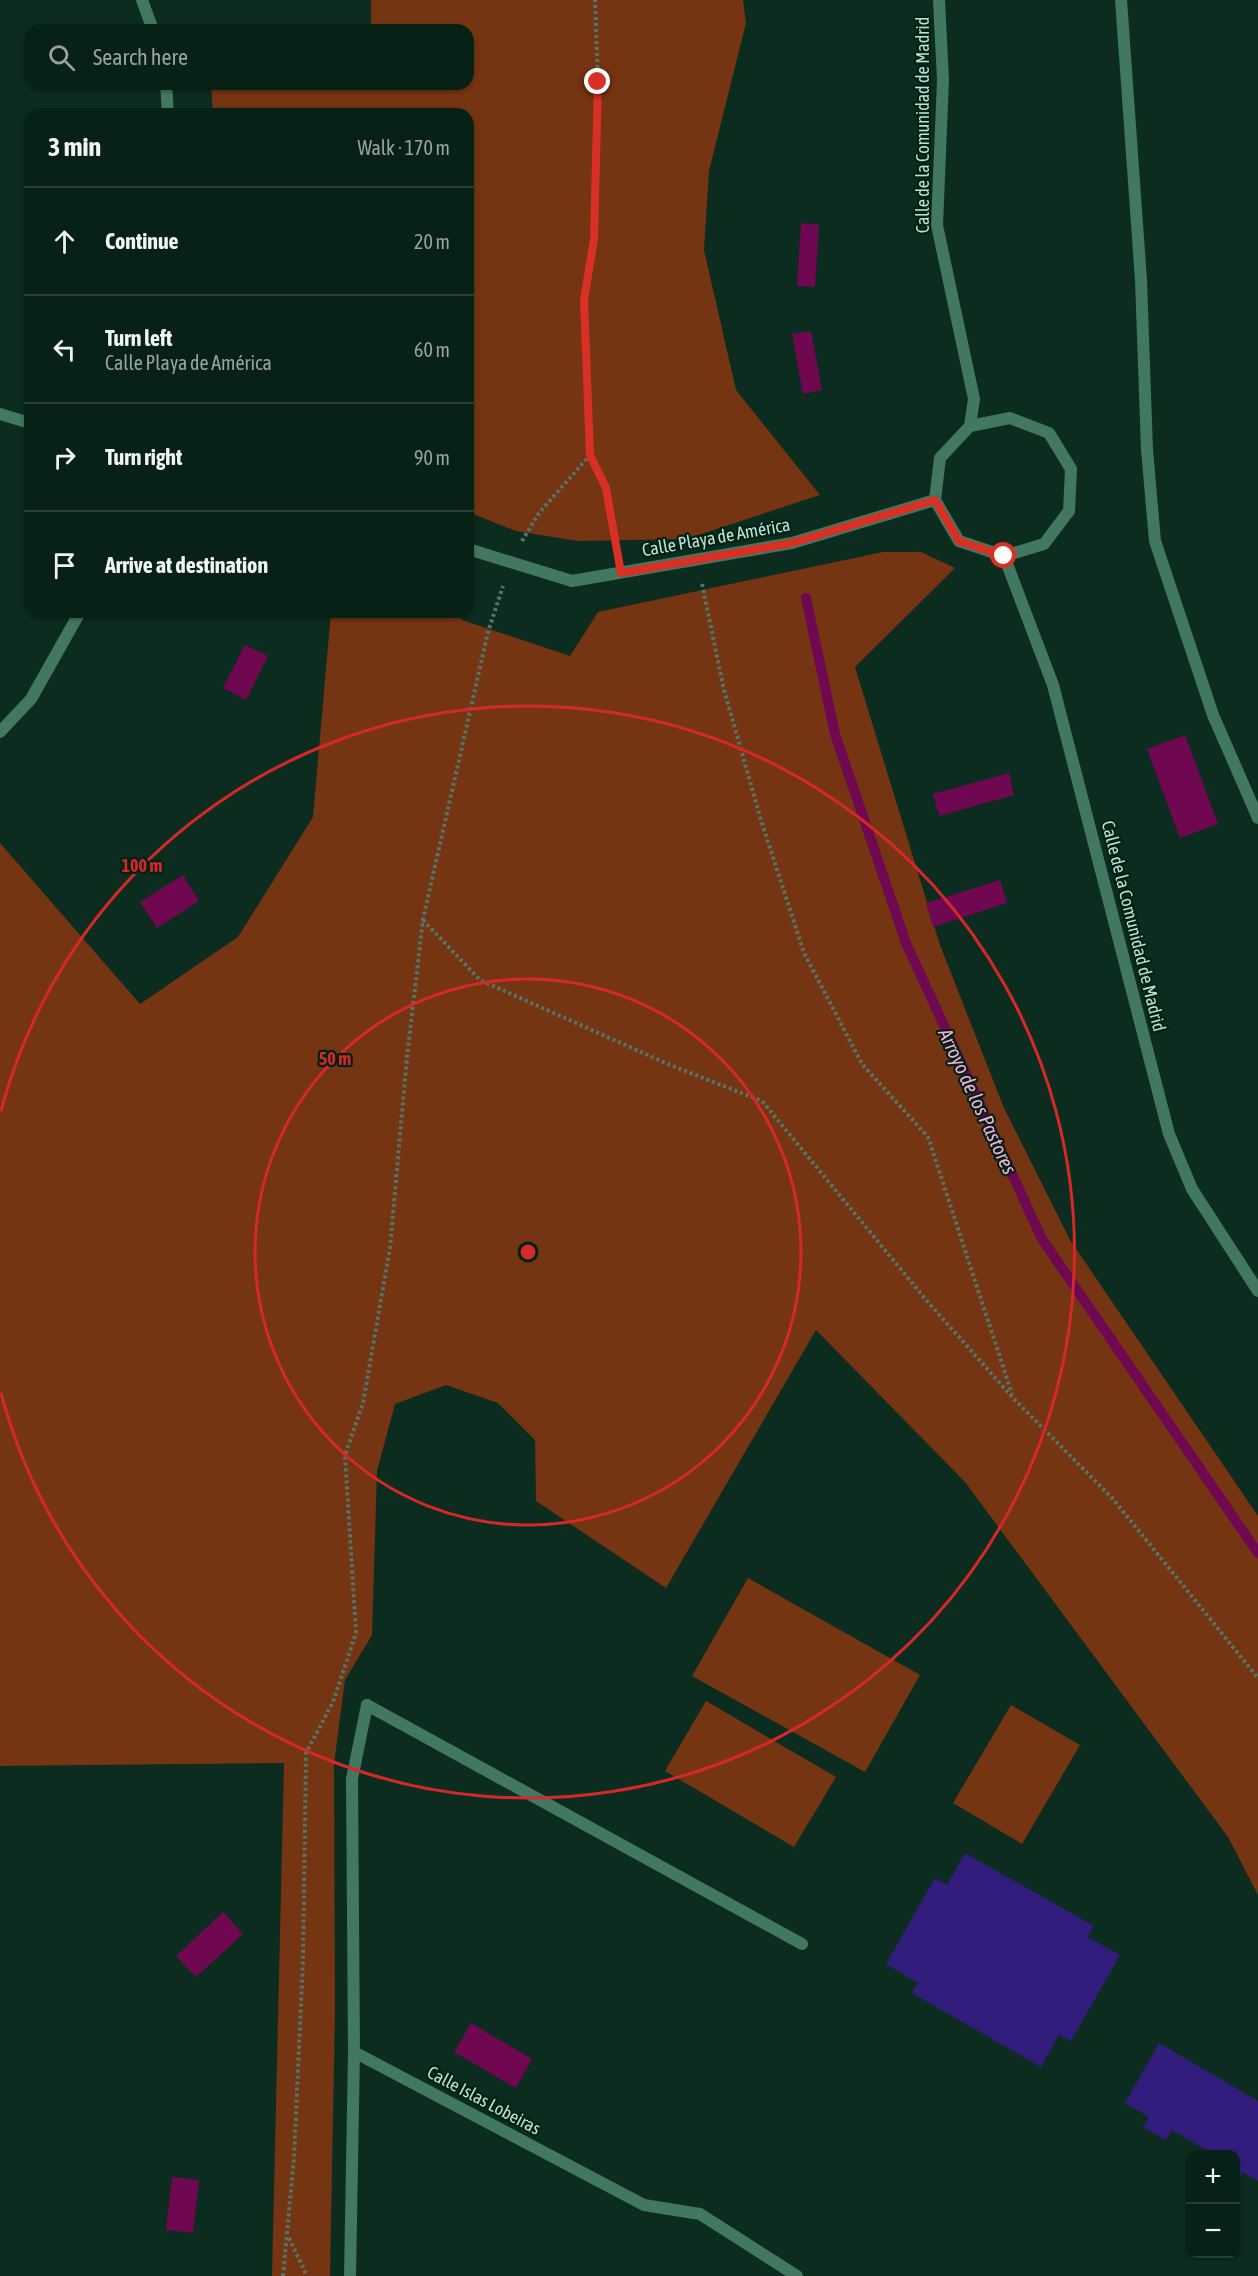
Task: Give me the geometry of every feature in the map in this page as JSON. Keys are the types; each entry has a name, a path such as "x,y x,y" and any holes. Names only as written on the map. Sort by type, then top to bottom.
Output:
{"street":[{"path":"142,0 151,24"},
{"name":"Calle de la Comunidad de Madrid","path":"939,0 943,80 937,225 974,399 970,426"},
{"path":"1121,0 1141,280 1147,450 1155,541 1213,715 1258,818"},
{"path":"166,90 167,108"},
{"path":"0,414 24,421"},
{"path":"1010,417 1049,434 1071,469 1069,511 1044,544 1004,556 959,541 935,500 940,458 970,426 1010,417"},
{"name":"Calle Playa de América","path":"474,551 572,581 792,543 935,500"},
{"name":"Calle de la Comunidad de Madrid","path":"1004,556 1053,685 1169,1134 1192,1189 1258,1291"},
{"path":"0,732 31,699 77,618"},
{"path":"350,2276 354,2052 352,1779 367,1705 802,1944"},
{"name":"Calle Islas Lobeiras","path":"354,2052 644,2205 700,2214 796,2276"}],"path":[{"path":"595,0 598,82 594,239 584,300 590,455 606,488 621,573"},
{"path":"283,2276 288,2238 303,1960 306,1753 333,1702 356,1633 345,1455 363,1403 390,1248 406,1057 423,919 488,632 511,562 538,513 590,455"},
{"path":"697,560 724,690 761,820 804,953 862,1064 928,1137 1013,1398"},
{"path":"423,919 480,980 660,1061 762,1101 927,1301 1013,1398 1113,1499 1258,1678"},
{"path":"288,2238 307,2276"}],"shaded area":[{"path":"371,0 743,0 746,23 709,171 704,250 736,390 820,495 686,539 577,541 516,531 474,514 474,108 213,108 211,90 474,90 474,24 371,24"},
{"path":"801,223 819,225 815,287 797,286"},
{"path":"811,331 822,390 803,394 792,334"},
{"path":"883,552 921,552 955,568 855,667 940,945 1004,1108 1070,1240 1258,1516 1258,1895 1228,1837 965,1482 816,1330 666,1588 536,1501 535,1440 498,1403 446,1385 395,1404 377,1471 372,1635 345,1680 334,1764 335,2011 330,2276 272,2276 284,1763 0,1766 0,843 140,1004 238,937 313,817 330,618 460,618 570,656 598,612"},
{"path":"245,645 268,656 246,700 223,688"},
{"path":"1185,735 1218,824 1180,838 1147,749"},
{"path":"1009,773 1014,795 939,816 933,794"},
{"path":"183,875 199,901 157,928 140,902"},
{"path":"1000,880 1007,903 933,927 926,903"},
{"path":"748,1578 920,1675 865,1772 692,1676"},
{"path":"706,1701 836,1777 794,1847 665,1771"},
{"path":"1011,1705 1080,1745 1022,1844 953,1803"},
{"path":"223,1912 243,1934 196,1977 176,1956"},
{"path":"471,2023 532,2059 516,2088 454,2052"},
{"path":"172,2177 199,2180 193,2233 166,2230"}],"building":[{"path":"965,1853 1094,1926 1088,1937 1120,1955 1071,2041 1059,2035 1041,2067 912,1993 918,1983 886,1964 935,1878 947,1885"},
{"path":"1159,2043 1258,2101 1258,2181 1243,2172 1240,2178 1240,2150 1206,2150 1172,2130 1166,2140 1143,2127 1149,2117 1125,2103"}],"waterway":[{"name":"Arroyo de los Pastores","path":"806,598 835,734 906,943 1042,1239 1258,1553"}],"route":[{"path":"598,82 594,239 584,300 590,455 606,488 621,573 792,543 935,500 959,541 1004,556"}]}
